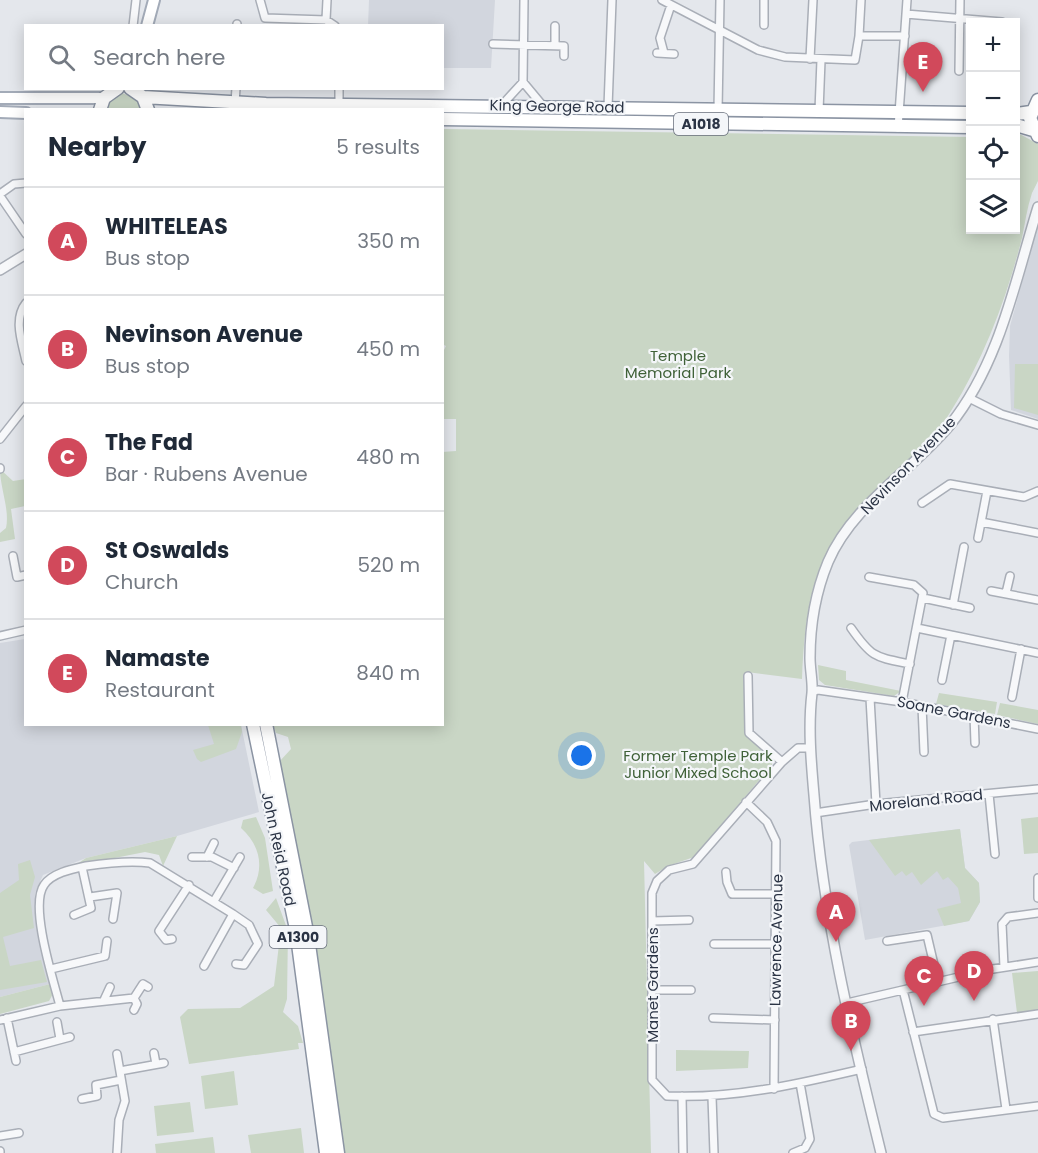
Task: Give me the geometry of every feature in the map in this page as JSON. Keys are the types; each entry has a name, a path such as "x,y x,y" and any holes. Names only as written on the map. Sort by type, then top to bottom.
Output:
{"highway":[{"path":"102,104 116,90"},
{"name":"King George Road","path":"137,92 236,103 324,107 339,104 502,105 966,113"},
{"path":"137,92 147,108"},
{"path":"1035,133 1031,112 1038,100"},
{"path":"501,120 502,105"},
{"path":"543,106 543,121"},
{"path":"718,110 718,124"},
{"path":"1020,113 1031,112"},
{"name":"King George Road","path":"444,119 898,128 966,127"},
{"path":"1018,126 1035,133"},
{"name":"John Reid Road","path":"252,726 296,929 326,1153"},
{"name":"John Reid Road","path":"266,726 308,937 338,1153"}],"main road":[{"path":"148,24 154,0"},
{"path":"0,98 102,104"},
{"path":"0,112 24,113"}],"street":[{"path":"133,24 136,0"},
{"path":"260,0 265,18 288,22 326,20 332,24"},
{"path":"326,20 327,0"},
{"path":"524,0 523,82 543,106"},
{"path":"608,107 612,0"},
{"path":"662,0 759,50 785,57 821,60 855,60 860,36 861,0"},
{"path":"718,110 720,0"},
{"path":"764,0 764,25"},
{"path":"810,59 813,0"},
{"path":"898,128 907,0"},
{"path":"960,0 960,71"},
{"path":"671,5 660,38 661,53 674,54"},
{"path":"906,14 966,19"},
{"path":"555,26 555,45"},
{"path":"860,36 905,36"},
{"path":"493,44 564,46 564,56"},
{"path":"819,111 821,60"},
{"path":"502,105 523,82"},
{"path":"236,90 236,103"},
{"path":"339,90 339,104"},
{"path":"24,183 14,184 0,195 24,231"},
{"name":"Nevinson Avenue","path":"881,1153 830,933 819,862 810,748 813,623 829,562 854,521 877,495 938,439 969,398 996,344 1038,207"},
{"path":"0,270 24,255"},
{"path":"24,305 21,309 19,322 24,350"},
{"path":"969,398 1001,414 1038,425"},
{"path":"0,439 24,409"},
{"path":"922,503 950,484 1024,497 1038,491"},
{"path":"978,538 987,491"},
{"path":"981,522 1038,533"},
{"path":"953,605 964,547"},
{"path":"13,556 17,577 24,575"},
{"path":"1006,593 1010,576"},
{"path":"869,577 920,587 923,598 902,702"},
{"path":"991,591 1038,600"},
{"path":"923,598 970,608"},
{"path":"851,628 865,648 876,657 910,664"},
{"path":"917,628 1038,653"},
{"path":"0,636 24,630"},
{"path":"942,680 951,634"},
{"path":"1012,697 1021,649"},
{"path":"748,676 749,733 782,762"},
{"name":"Soane Gardens","path":"812,692 818,690 922,705 1038,729"},
{"path":"870,698 876,804"},
{"path":"922,705 924,752"},
{"path":"974,715 975,743"},
{"name":"Manet Gardens","path":"810,748 798,748 782,762 693,864 669,870 657,881 652,893 652,1080 667,1095 712,1097 774,1089 862,1069"},
{"name":"Moreland Road","path":"815,813 876,804 1038,789"},
{"path":"990,794 995,854"},
{"name":"Lawrence Avenue","path":"746,802 774,831 776,841 774,1089"},
{"path":"207,857 214,843"},
{"path":"192,858 212,856 234,868"},
{"path":"214,901 240,857"},
{"path":"60,1006 44,947 40,898 44,885 57,875 82,867 136,861 150,863 189,885 249,925 258,944 244,965 236,964"},
{"path":"74,915 91,908 82,867"},
{"path":"726,872 726,882 732,894 776,894"},
{"path":"1035,878 1038,898"},
{"path":"172,939 166,940 159,931 189,885"},
{"path":"90,897 117,893 113,919"},
{"path":"1004,967 1002,924 1008,917 1038,912"},
{"path":"204,966 234,914"},
{"path":"652,921 689,920"},
{"path":"892,942 927,935 938,982"},
{"path":"51,969 105,956 107,941"},
{"path":"714,944 776,944"},
{"path":"847,1003 1004,967 1038,962"},
{"path":"134,998 143,984 148,987"},
{"path":"104,1000 110,987"},
{"path":"652,990 691,990"},
{"path":"903,990 934,1114 943,1118 1038,1106"},
{"path":"16,1061 3,1019 60,1006 134,998"},
{"path":"134,998 137,1004 134,1010"},
{"path":"913,1032 1038,1014"},
{"path":"712,1018 775,1020"},
{"path":"993,1019 1006,1109"},
{"path":"57,1022 60,1039"},
{"path":"14,1052 70,1037"},
{"path":"120,1071 160,1063 154,1053"},
{"path":"117,1054 124,1101 119,1120 117,1153"},
{"path":"82,1099 97,1096 96,1085 121,1080"},
{"path":"793,1153 808,1145 811,1133 800,1083"},
{"path":"682,1096 683,1153"},
{"path":"712,1097 714,1153"},
{"path":"0,1136 19,1133"}],"shaded area":[{"path":"369,0 495,0 491,68 444,68 444,24 368,24"},
{"path":"1038,225 1038,419 1011,410 1009,356 1010,326"},
{"path":"24,639 24,726 241,726 259,812 177,836 86,858 43,875 35,893 36,921 50,984 0,997 0,643"},
{"path":"960,829 965,868 979,883 980,902 969,921 865,940 849,845 852,842"}],"green space":[{"path":"122,93 139,100 141,108 106,108 107,102"},
{"name":"Temple Memorial Park","path":"444,129 966,137 966,234 1020,234 1020,134 1038,144 1038,181 1030,199 1009,283 984,349 963,391 932,436 863,503 832,542 814,584 806,630 802,679 747,672 744,711 747,729 752,739 772,759 772,765 694,857 668,866 655,874 644,861 651,1153 341,1153 279,762 291,749 288,737 276,733 273,726 444,726 444,452 456,451 456,419 444,419 444,350 446,346 444,345"},
{"path":"1015,364 1038,364 1038,415 1014,408"},
{"path":"0,469 13,481 24,479 24,506 11,509 15,539 0,542 0,533 6,528 7,521"},
{"path":"818,665 846,671 846,680 901,691 894,696 825,685 819,680"},
{"path":"939,693 997,702 995,714 936,704"},
{"path":"1000,703 1038,710 1038,724 997,715"},
{"path":"208,726 241,726 242,732 236,749 201,762 197,759 193,750 214,744"},
{"path":"256,817 265,838 273,891 263,894 253,888 259,872 256,848 241,828 243,820"},
{"path":"1038,817 1038,853 1024,854 1021,819"},
{"path":"960,829 965,868 979,883 980,902 969,921 944,926 937,909 961,903 958,888 948,877 943,880 937,871 921,885 912,872 906,876 902,871 895,876 869,840"},
{"path":"177,836 163,866 159,855 145,852 74,866 86,858"},
{"path":"30,860 35,877 30,895 34,928 3,937 10,966 41,960 47,982 0,990 0,893 19,880 18,864"},
{"path":"276,898 288,931 287,999 283,1012 298,1026 303,1043 298,1043 299,1049 189,1064 180,1017 188,1009 240,1008 274,986 281,928 266,910"},
{"path":"1038,971 1038,1010 1017,1013 1012,973"},
{"path":"50,984 54,992 49,1001 0,1014 0,997"},
{"path":"676,1050 749,1051 748,1068 676,1071"},
{"path":"234,1071 238,1105 205,1109 201,1076"},
{"path":"190,1102 194,1132 157,1136 154,1106"},
{"path":"301,1128 304,1153 251,1153 248,1135"},
{"path":"213,1137 215,1153 156,1153 155,1144"}],"place":[{"name":"Namaste","path":"923,92"},
{"name":"WHITELEAS","path":"836,942"},
{"name":"St Oswalds","path":"974,1001"},
{"name":"The Fad","path":"924,1006"},
{"name":"Nevinson Avenue","path":"851,1051"}],"park label":[{"name":"Former Temple Park Junior Mixed School","path":"698,764"}]}
